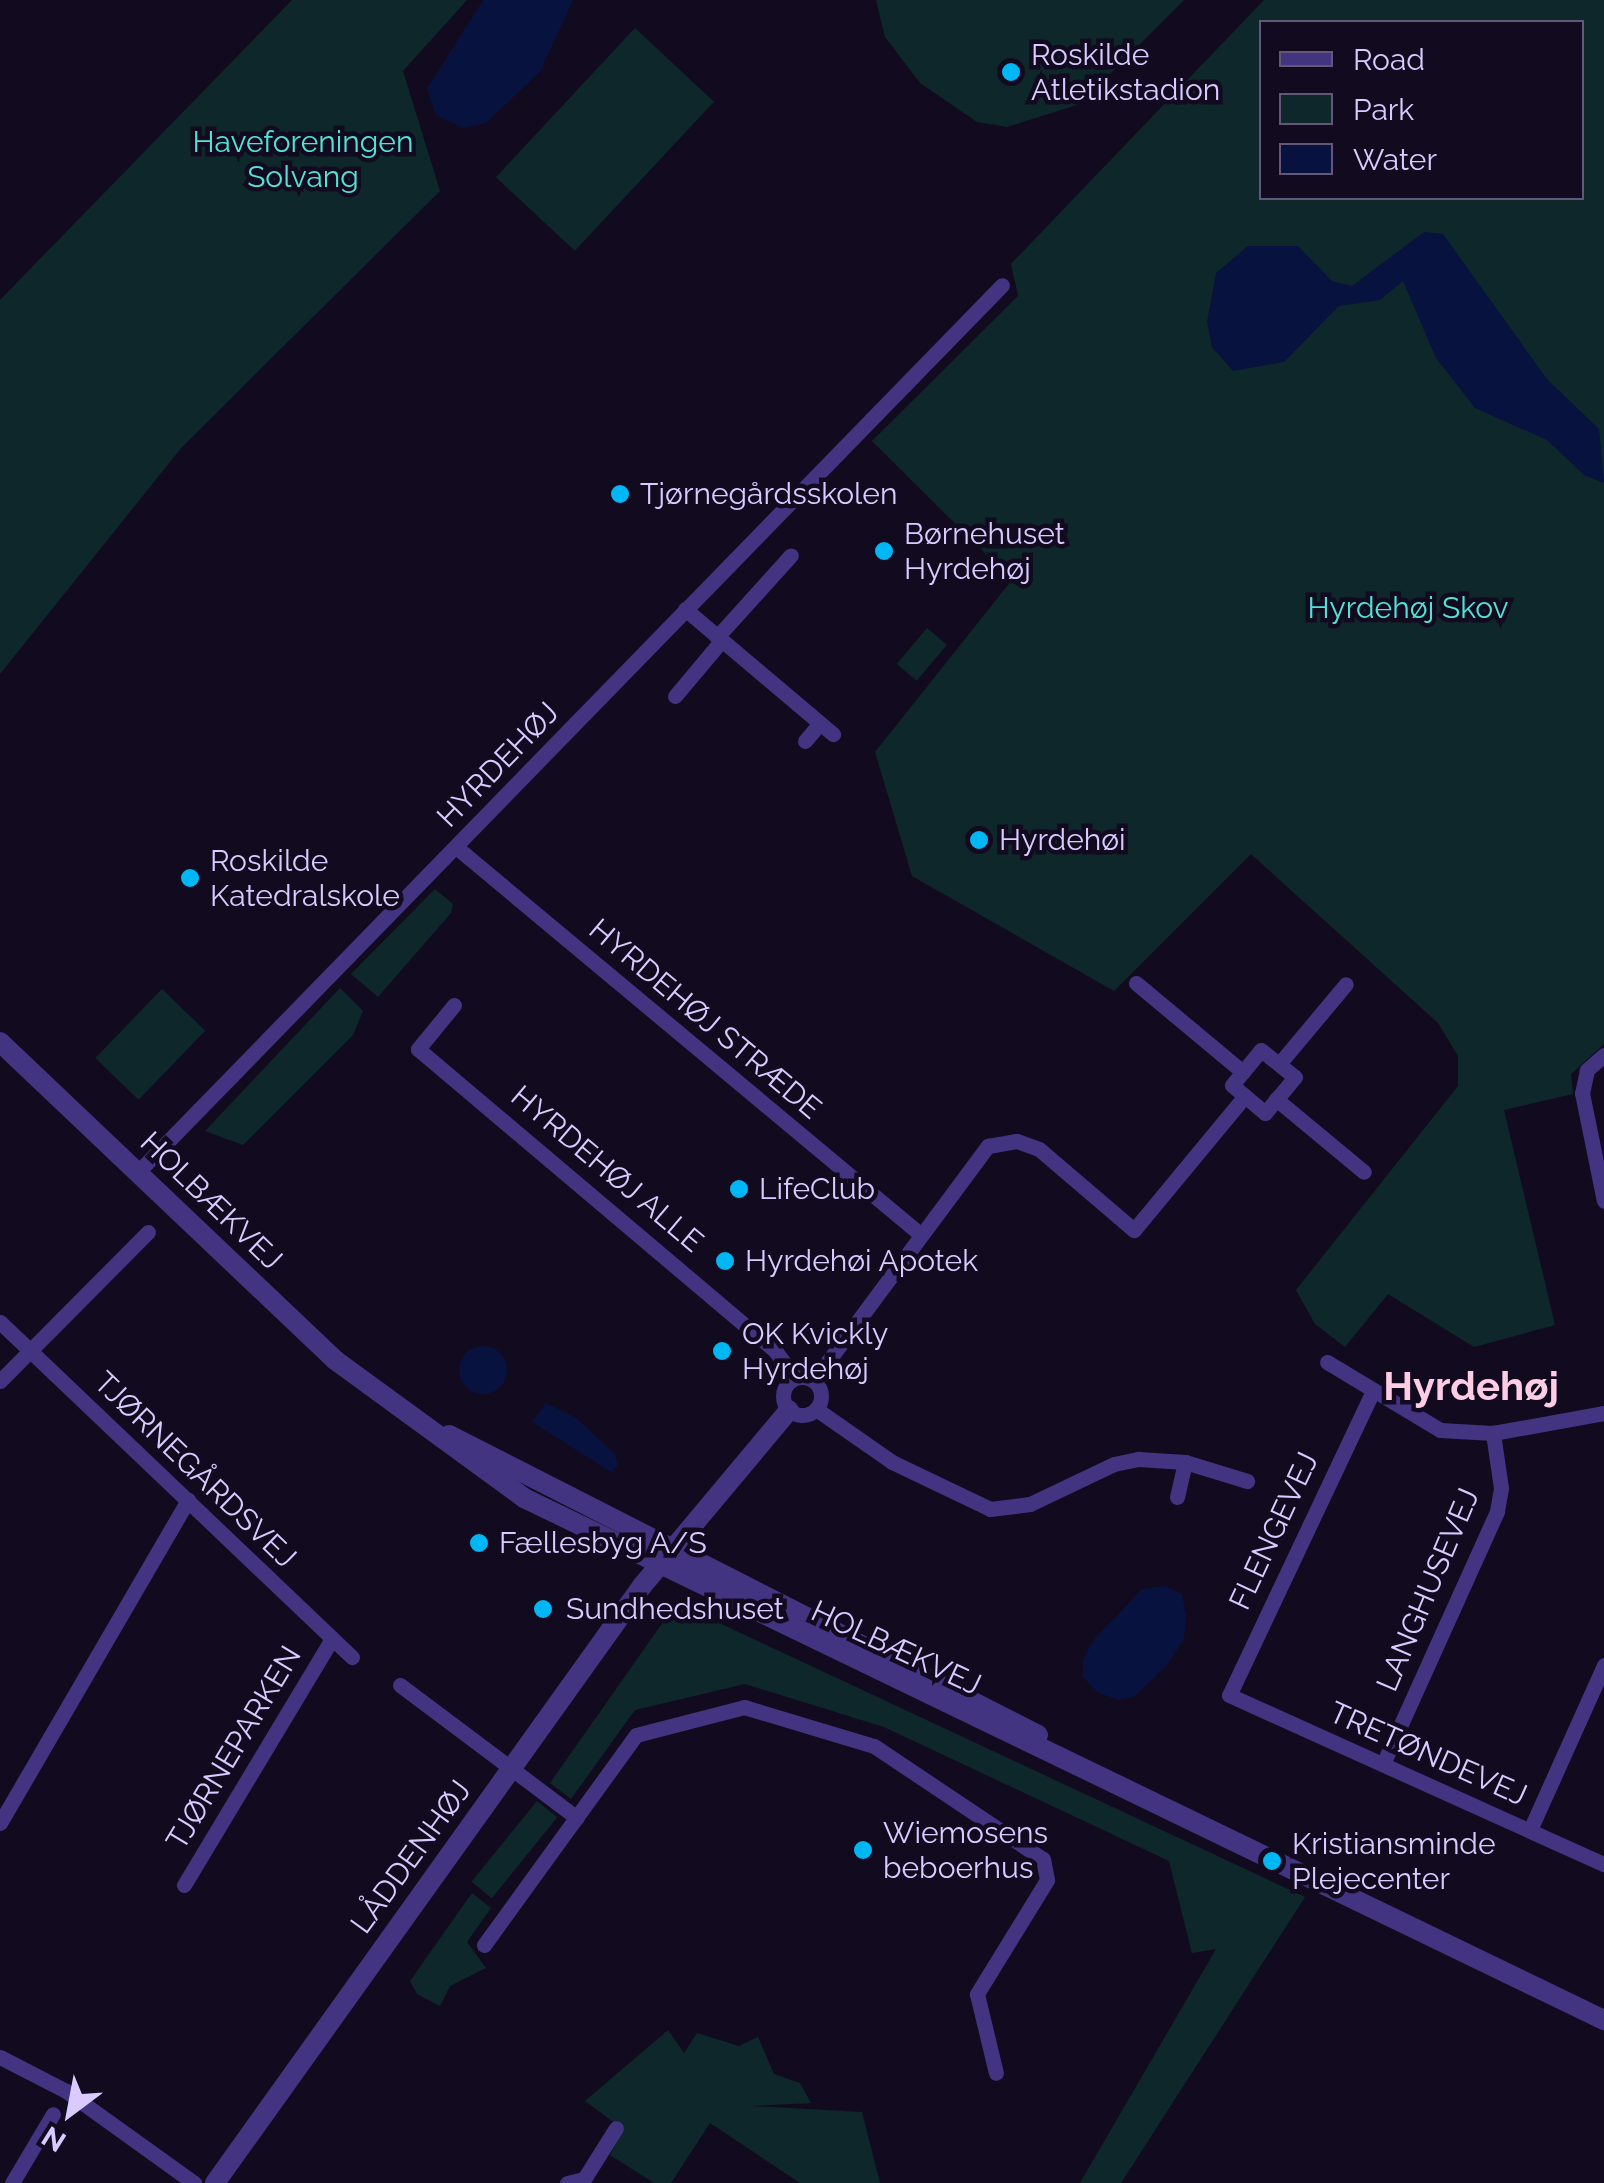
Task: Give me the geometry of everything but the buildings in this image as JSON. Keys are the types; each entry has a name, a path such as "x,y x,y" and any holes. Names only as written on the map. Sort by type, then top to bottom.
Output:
{"street":[{"name":"HYRDEHØJ","path":"138,1172 1002,286"},
{"path":"676,696 791,555"},
{"path":"685,610 827,728 805,741"},
{"name":"HYRDEHØJ STRÆDE","path":"456,847 920,1233"},
{"path":"1136,983 1243,1072"},
{"path":"1279,1064 1346,984"},
{"name":"HYRDEHØJ ALLE","path":"454,1005 418,1049 776,1352 795,1377"},
{"name":"HOLBÆKVEJ","path":"0,1042 383,1399 665,1559 860,1640 1184,1816 1604,2020"},
{"path":"1262,1050 1294,1077 1265,1112 1232,1085 1243,1072 1262,1050"},
{"path":"1604,1055 1587,1070 1582,1093 1604,1201"},
{"path":"814,1380 972,1159 1003,1141 1039,1149 1134,1230 1245,1096"},
{"path":"1276,1100 1364,1172"},
{"path":"0,1381 148,1232"},
{"name":"TJØRNEGÅRDSVEJ","path":"0,1322 352,1657"},
{"path":"1327,1362 1372,1393 1440,1430 1493,1434 1604,1413"},
{"path":"789,1410 783,1392 795,1377 814,1380"},
{"path":"789,1410 803,1415 816,1409 822,1397 814,1380"},
{"name":"FLENGEVEJ","path":"1229,1695 1372,1393"},
{"path":"816,1409 892,1462 990,1509 1030,1504 1114,1464 1185,1462 1248,1481"},
{"path":"665,1559 789,1410"},
{"name":"LANGHUSEVEJ","path":"1382,1764 1497,1511 1501,1488 1493,1434"},
{"path":"1177,1497 1185,1462"},
{"path":"0,1823 188,1500"},
{"name":"LÅDDENHØJ","path":"215,2183 665,1559"},
{"name":"TJØRNEPARKEN","path":"184,1885 331,1640"},
{"path":"1530,1830 1604,1665"},
{"path":"400,1685 451,1719 510,1771 577,1818"},
{"name":"TRETØNDEVEJ","path":"1229,1695 1604,1864"},
{"path":"484,1944 636,1735 744,1707 894,1758 1043,1859 1047,1880 978,1994 996,2074"},
{"path":"0,2057 66,2091 194,2183"},
{"path":"12,2183 53,2114"},
{"path":"567,2183 584,2179 616,2128"}],"green space":[{"name":"Haveforeningen Solvang","path":"292,0 467,0 403,71 440,191 182,447 0,674 0,300"},
{"name":"Roskilde Atletikstadion","path":"876,0 1184,0 1080,104 1007,127 977,122 920,83 885,37"},
{"name":"Hyrdehøj Skov","path":"1264,0 1604,0 1604,1044 1571,1074 1573,1094 1504,1110 1555,1325 1474,1347 1388,1294 1345,1347 1315,1324 1296,1290 1458,1086 1458,1056 1438,1023 1251,854 1114,991 912,876 875,752 1012,580 872,441 1018,296 1011,264"},
{"path":"635,28 714,102 575,251 496,177"},
{"path":"927,628 947,645 917,681 897,664"},
{"path":"435,889 453,904 451,913 378,997 351,974"},
{"path":"340,988 363,1011 353,1035 243,1145 205,1131"},
{"path":"162,989 205,1031 138,1100 95,1058"},
{"path":"685,1607 1305,1897 1121,2183 1080,2183 1216,1949 1192,1953 1169,1861 884,1727 745,1684 635,1710 571,1799 550,1783 668,1615"},
{"path":"537,1801 557,1817 492,1898 472,1882"},
{"path":"472,1893 491,1908 467,1942 486,1968 450,1986 440,2006 417,1994 410,1981"},
{"path":"668,2030 684,2053 697,2033 739,2046 758,2037 774,2074 800,2083 811,2103 751,2106 862,2112 880,2183 800,2183 710,2123 671,2183 654,2183 610,2155 623,2129 585,2101"}],"water":[{"path":"483,0 573,0 540,72 486,123 463,128 436,115 427,89"},
{"path":"1424,232 1443,234 1547,379 1599,429 1604,483 1584,475 1547,440 1475,408 1436,358 1403,281 1380,300 1339,306 1284,362 1233,371 1212,347 1207,322 1216,273 1248,246 1298,246 1332,281 1352,286"},
{"path":"483,1346 500,1353 507,1370 500,1387 483,1394 466,1387 459,1370 466,1353"},
{"path":"546,1403 576,1418 614,1453 618,1465 611,1472 532,1422"},
{"path":"1165,1586 1182,1594 1186,1616 1184,1639 1168,1664 1134,1697 1118,1700 1097,1692 1083,1677 1083,1659 1095,1638 1142,1589"}],"place":[{"name":"Roskilde Atletikstadion","path":"1011,72"},
{"name":"Tjørnegårdsskolen","path":"620,494"},
{"name":"Børnehuset Hyrdehøj","path":"884,551"},
{"name":"Hyrdehøi","path":"979,840"},
{"name":"Roskilde Katedralskole","path":"190,878"},
{"name":"LifeClub","path":"739,1189"},
{"name":"Hyrdehøi Apotek","path":"725,1261"},
{"name":"OK Kvickly Hyrdehøj","path":"722,1351"},
{"name":"Fællesbyg A/S","path":"479,1543"},
{"name":"Sundhedshuset","path":"543,1609"},
{"name":"Wiemosens beboerhus","path":"863,1850"},
{"name":"Kristiansminde Plejecenter","path":"1272,1861"}],"district":[{"name":"Hyrdehøj","path":"1471,1386"}]}
